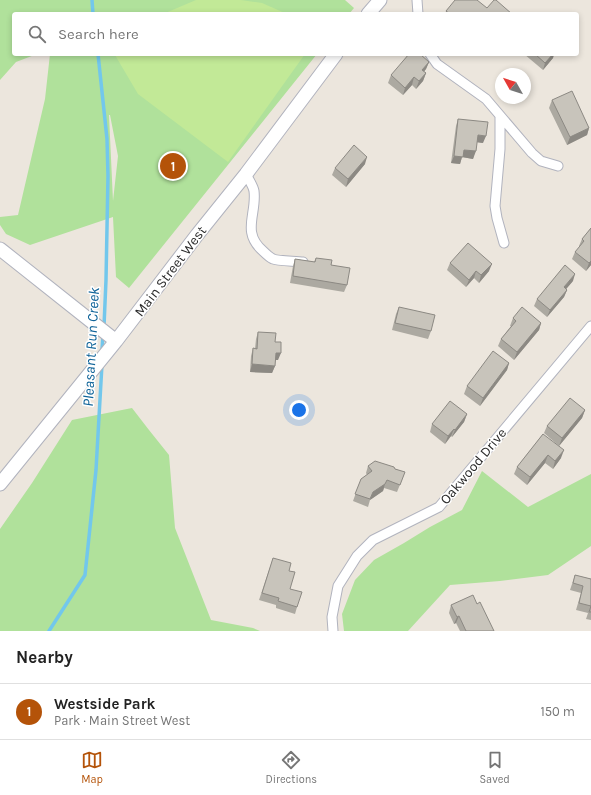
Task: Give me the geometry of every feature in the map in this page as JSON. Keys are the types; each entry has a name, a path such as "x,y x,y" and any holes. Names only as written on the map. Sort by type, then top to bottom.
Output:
{"main road":[{"path":"370,12 380,0"},
{"name":"Main Street West","path":"0,484 116,341 196,235 246,174 334,56"},
{"path":"0,248 116,341"}],"street":[{"path":"417,0 418,12"},
{"path":"431,56 437,64 486,99 532,153 541,161 558,166"},
{"path":"500,116 500,149 495,206 504,243"},
{"path":"246,174 254,189 251,226 254,241 259,248 273,259 303,262"},
{"name":"Oakwood Drive","path":"333,631 332,617 338,586 357,556 373,540 439,507 591,326"}],"green space":[{"path":"0,0 345,0 354,8 351,12 12,12 12,56 32,56 16,62 0,80"},
{"path":"196,0 241,0 262,3 282,12 168,12"},
{"path":"50,56 315,56 129,288 116,277 113,217 30,245 6,234 0,225 0,217 18,215 45,99","holes":["109,115 118,156 113,201"]},
{"path":"116,56 304,56 228,162 138,94"},
{"path":"132,408 169,455 175,528 211,620 253,628 260,631 0,631 0,529 32,483 72,420"},
{"path":"482,471 528,507 591,474 591,546 548,575 450,585 408,631 344,631 342,614 355,580 374,560 462,510"}],"building":[{"path":"455,0 477,0 487,8 494,0 496,0 510,12 447,12 446,11"},
{"path":"407,56 422,56 429,62 422,70 426,73 419,81 414,77 405,88 391,75"},
{"path":"537,56 551,56 545,63"},
{"path":"572,91 589,128 570,137 552,100"},
{"path":"458,119 488,122 486,136 478,135 476,151 464,150 463,157 454,156"},
{"path":"354,145 367,157 348,179 335,168"},
{"path":"591,228 591,261 589,263 575,252 584,241 582,239"},
{"path":"468,243 492,264 481,275 476,271 469,280 450,263"},
{"path":"316,258 332,260 331,265 350,268 347,285 293,276 295,259 315,262"},
{"path":"565,265 575,274 564,287 567,290 550,310 537,299"},
{"path":"399,307 435,315 431,331 395,323"},
{"path":"522,307 541,323 517,352 501,339 516,321 513,318"},
{"path":"258,332 276,333 275,342 281,342 281,353 276,353 275,366 252,364 253,348 257,349"},
{"path":"493,351 509,363 483,398 467,386"},
{"path":"570,398 585,410 562,438 547,426"},
{"path":"450,401 467,414 455,430 454,429 448,436 432,424"},
{"path":"543,434 564,450 555,461 548,455 530,477 517,467"},
{"path":"375,461 405,472 400,485 387,480 385,484 373,492 370,499 355,494 361,479 372,471 368,466"},
{"path":"273,558 291,563 289,571 295,572 290,589 302,592 297,607 278,601 279,598 262,593"},
{"path":"575,575 591,579 591,606 579,603 583,586 573,583"},
{"path":"473,595 477,604 480,602 494,631 466,631 459,616 457,617 451,605"}],"waterway":[{"name":"Pleasant Run Creek","path":"92,0 93,12"},
{"name":"Pleasant Run Creek","path":"98,56 107,139 108,176 104,326"},
{"name":"Pleasant Run Creek","path":"102,350 103,334"},
{"name":"Pleasant Run Creek","path":"49,631 85,575 96,470 102,364"}],"place":[{"name":"Westside Park","path":"173,166"}]}
